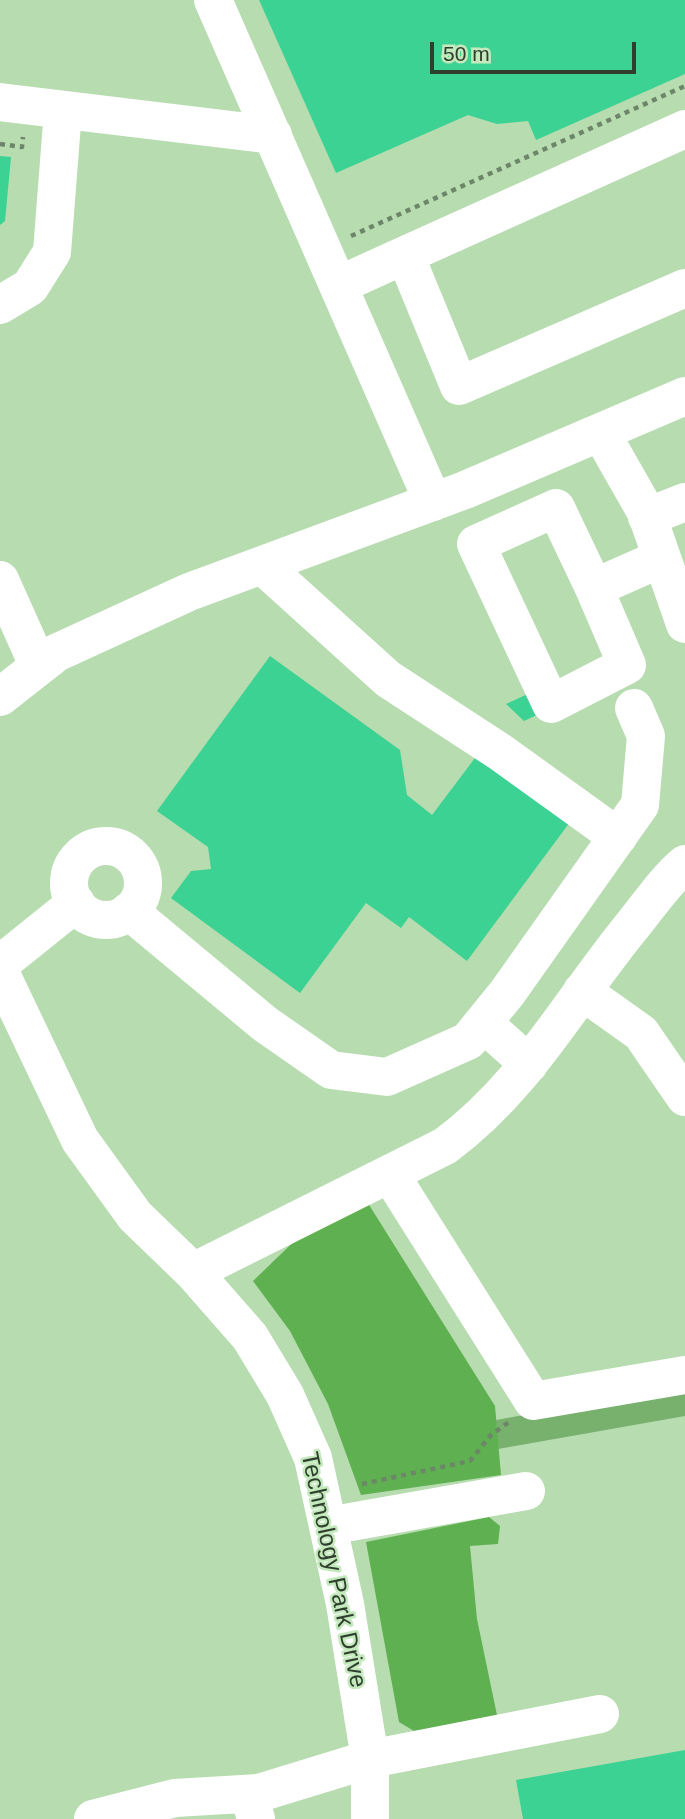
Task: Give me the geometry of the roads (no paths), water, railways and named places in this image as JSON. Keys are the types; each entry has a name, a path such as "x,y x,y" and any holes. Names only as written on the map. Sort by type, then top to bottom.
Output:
{"street":[{"path":"213,0 433,502"},
{"path":"0,102 273,135"},
{"path":"0,305 30,287 52,252 63,110"},
{"path":"339,285 685,129"},
{"path":"405,255 459,386 685,288"},
{"path":"0,697 56,653 189,592 433,502 685,396"},
{"path":"601,433 647,517 685,624"},
{"path":"647,517 685,502"},
{"path":"556,508 593,588 627,665 551,704 476,544 556,508"},
{"path":"593,588 662,558"},
{"path":"263,566 388,679 500,752 618,837"},
{"path":"0,580 38,665"},
{"path":"129,911 265,1024 331,1070 387,1077 468,1041 640,805 646,736 634,708"},
{"path":"114,845 136,859 144,884 135,908 111,920 86,915 76,903 70,894 70,868 88,849 114,845"},
{"path":"193,1272 445,1146 480,1120 529,1064 582,991 685,864"},
{"path":"0,964 76,903"},
{"name":"Technology Park Drive","path":"0,972 80,1140 135,1216 193,1272 250,1337 285,1395 313,1458 345,1604 370,1759 370,1819"},
{"path":"582,991 641,1033 685,1097"},
{"path":"483,1023 529,1064"},
{"path":"390,1174 533,1401 685,1374"},
{"path":"328,1526 526,1491"},
{"path":"93,1819 175,1798 257,1806 370,1759 600,1714"},
{"name":"Technology Park Drive","path":"370,1759 391,1819"}]}
